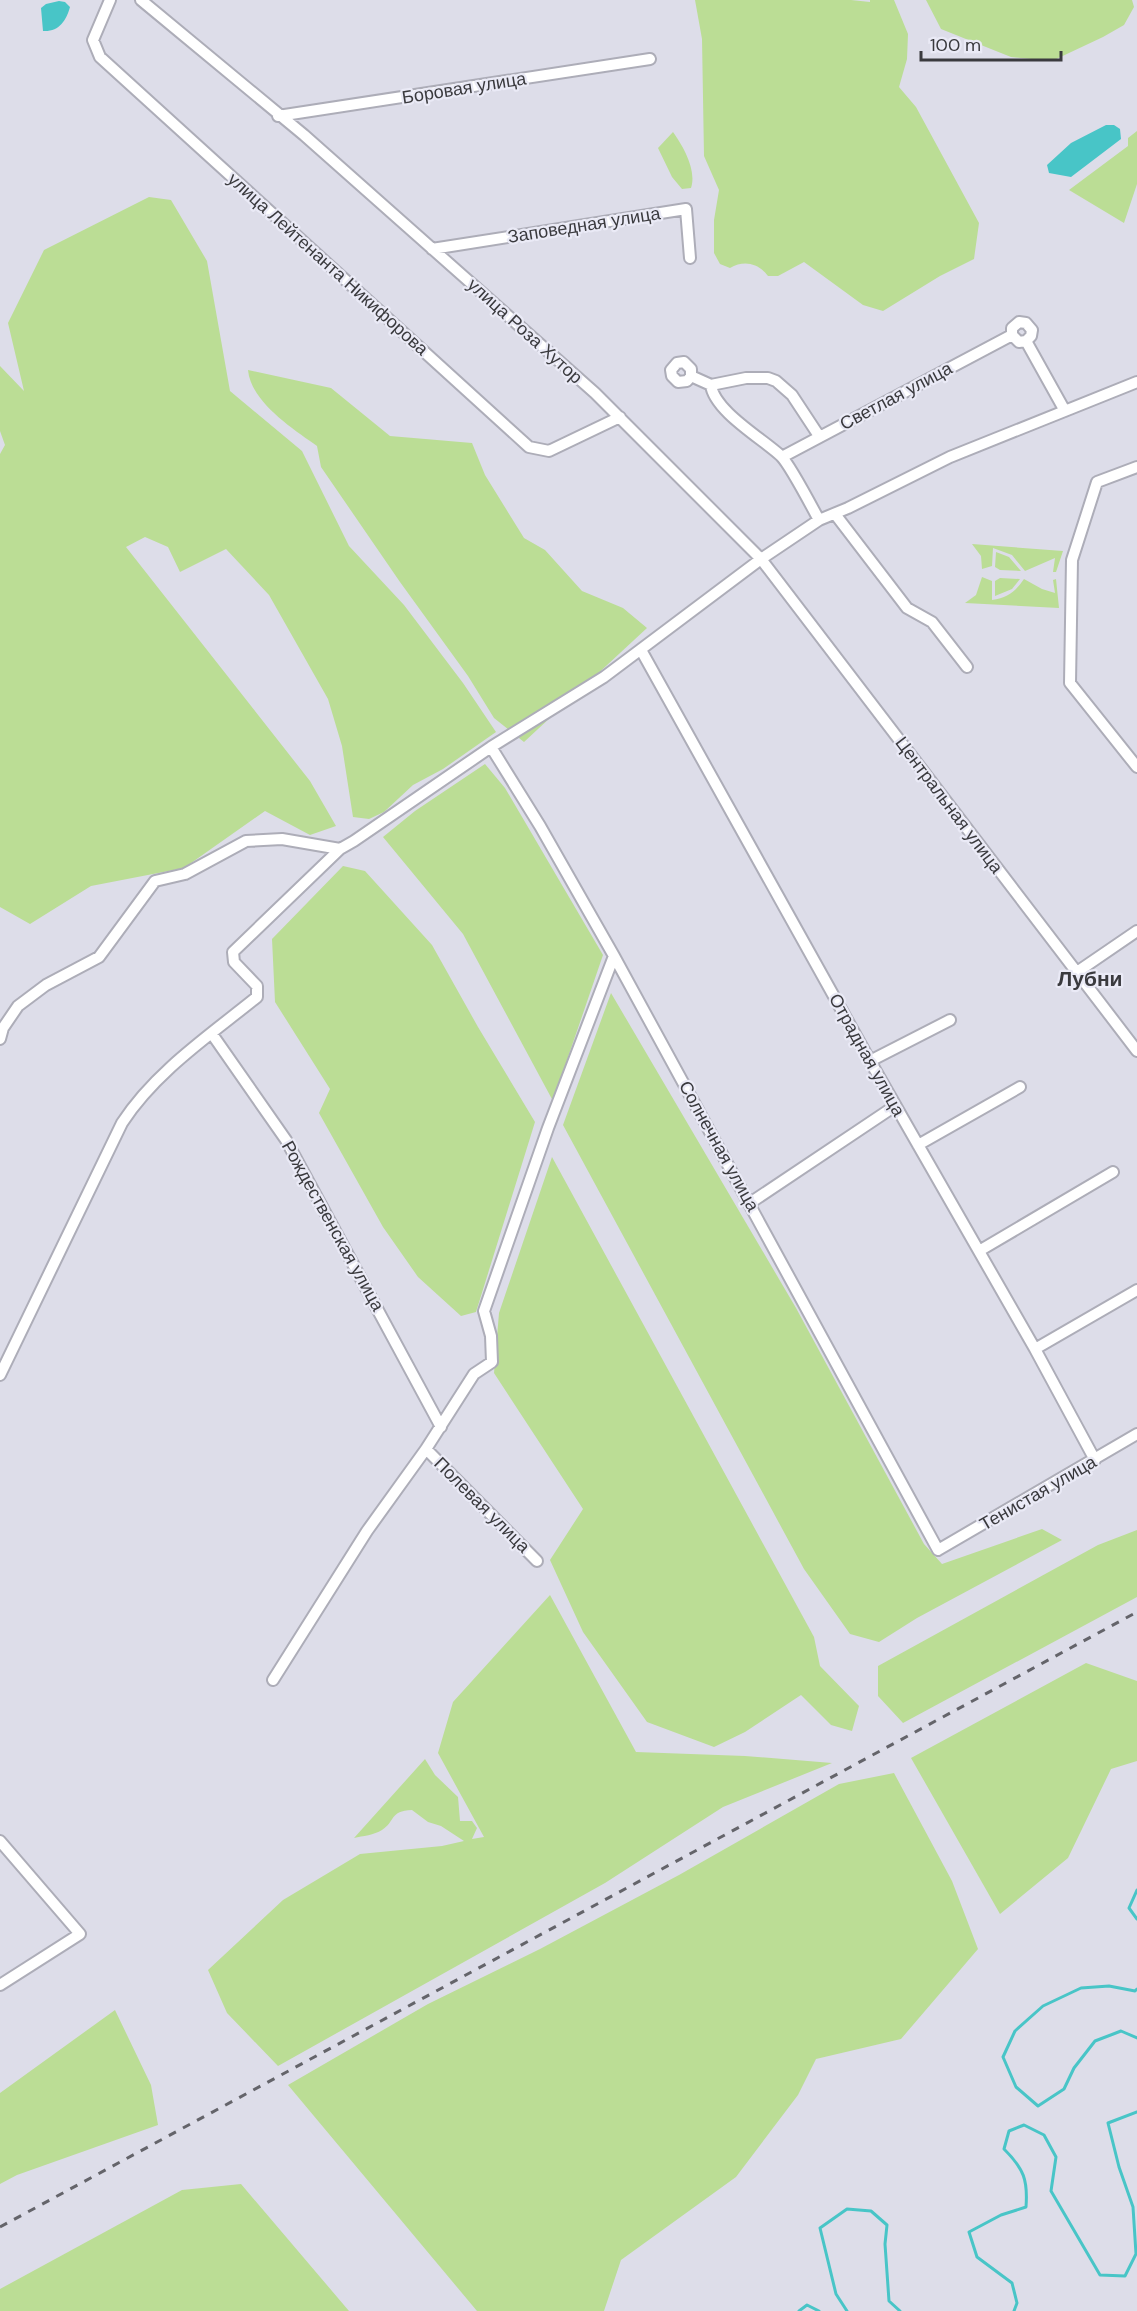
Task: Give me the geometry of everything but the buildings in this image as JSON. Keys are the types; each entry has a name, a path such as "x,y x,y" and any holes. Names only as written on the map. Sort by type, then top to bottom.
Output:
{"street":[{"name":"улица Лейтенанта Никифорова","path":"110,0 93,40 100,57 529,447 549,451 620,417"},
{"name":"улица Роза Хутор","path":"141,0 278,116 304,135 620,417 761,560"},
{"name":"Боровая улица","path":"278,116 650,59"},
{"name":"Заповедная улица","path":"432,249 686,209 690,258"},
{"name":"Светлая улица","path":"782,457 1012,335 1012,328 1016,323 1026,322 1030,327 1032,333 1026,341"},
{"path":"1012,335 1018,342 1026,341 1065,411"},
{"path":"691,376 711,385 746,378 768,378 776,381 792,395 819,436"},
{"path":"0,1375 122,1123 136,1101 158,1079 257,997 257,986 234,962 233,952 340,849 354,842 491,747 604,677 761,560 819,520 950,457 1137,382"},
{"path":"711,385 714,394 723,406 782,457 819,520"},
{"path":"1137,467 1097,482 1072,560 1070,683 1137,767"},
{"path":"835,514 907,608 932,622 967,667"},
{"name":"Центральная улица","path":"761,560 1137,1051"},
{"name":"Отрадная улица","path":"641,650 1095,1460"},
{"name":"Солнечная улица","path":"491,747 540,826 614,956 938,1550"},
{"path":"0,1039 3,1028 18,1006 46,985 99,957 151,885 161,879 185,874 246,840 282,839 340,849"},
{"path":"1077,972 1137,931"},
{"path":"273,1680 367,1531 426,1449 474,1374 492,1362 491,1336 484,1311 548,1128 614,956"},
{"path":"870,1061 950,1020"},
{"name":"Рождественская улица","path":"212,1034 286,1140 441,1426"},
{"path":"918,1145 1020,1087"},
{"path":"750,1203 895,1106"},
{"path":"979,1251 1113,1172"},
{"path":"1035,1350 1137,1290"},
{"name":"Тенистая улица","path":"938,1550 1137,1434"},
{"name":"Полевая улица","path":"426,1449 537,1561"},
{"path":"0,1840 80,1934 0,1985"}],"green space":[{"path":"695,0 870,2 870,0 894,0 908,34 907,59 899,87 916,107 979,223 974,259 940,276 883,311 863,305 804,262 778,276 768,276 760,268 750,264 740,264 730,268 720,264 714,253 714,220 719,190 704,156 702,39"},
{"path":"926,0 1132,0 1134,7 1124,25 1052,61 1011,57 941,29"},
{"path":"1137,131 1137,184 1124,223 1069,190 1128,146 1128,138"},
{"path":"673,132 691,166 691,188 682,189 672,177 658,148"},
{"path":"149,197 171,200 207,261 230,391 302,451 349,546 404,605 463,683 496,732 443,769 413,785 384,812 369,819 353,817 342,746 328,699 269,595 226,549 180,572 168,547 145,537 126,547 310,781 336,826 310,835 265,811 184,868 91,886 30,924 0,907 0,454 5,445 0,431 0,366 24,391 8,323 44,250"},
{"path":"248,370 331,388 390,436 472,443 485,475 524,538 545,550 582,591 623,608 647,628 524,742 494,718 468,676 321,467 317,446 285,423 265,404 251,382"},
{"path":"972,544 1063,551 1056,572 1053,572 1055,558 1025,571 1012,555 993,548 992,566 982,569 981,556"},
{"path":"996,552 1009,557 1021,571 1000,570 995,567"},
{"path":"982,577 992,581 992,600 1011,594 1024,579 1055,593 1053,580 1056,579 1059,608 965,603 976,595"},
{"path":"1000,578 1020,579 1012,589 995,596 995,581"},
{"path":"485,764 505,788 603,955 553,1101 463,934 383,837 415,811"},
{"path":"343,866 365,871 432,945 535,1122 476,1312 461,1316 418,1277 383,1227 319,1113 330,1089 275,1002 272,939"},
{"path":"611,993 796,1308 924,1544 942,1564 1042,1529 1062,1540 917,1618 879,1642 850,1634 804,1569 563,1125"},
{"path":"552,1157 814,1637 820,1666 859,1706 852,1731 831,1725 801,1695 745,1732 714,1747 647,1722 583,1632 550,1560 583,1509 494,1373 499,1313"},
{"path":"1137,1530 1137,1597 903,1723 878,1696 878,1666 1098,1545"},
{"path":"550,1595 636,1752 745,1756 832,1763 723,1807 605,1883 278,2066 227,2013 208,1970 283,1900 360,1854 442,1846 464,1841 441,1826 428,1822 412,1810 396,1814 379,1832 354,1838 425,1759 435,1775 458,1797 460,1821 472,1821 477,1828 472,1839 484,1837 438,1753 453,1702"},
{"path":"1086,1663 1137,1681 1137,1761 1111,1769 1068,1858 1000,1914 911,1758"},
{"path":"894,1773 952,1881 978,1949 901,2039 816,2059 798,2095 736,2177 621,2260 604,2311 477,2311 288,2085 428,2004 540,1949 679,1875 839,1784"},
{"path":"115,2010 151,2085 158,2125 17,2175 0,2184 0,2093"},
{"path":"241,2184 349,2311 0,2311 0,2289 182,2190"}],"water":[{"path":"65,2 70,7 66,17 58,28 43,31 41,8 46,4"},
{"path":"1106,125 1114,125 1120,129 1121,139 1071,177 1049,173 1047,165 1071,143"}],"waterway":[{"path":"1137,1890 1129,1908 1137,1919"},
{"path":"1137,1989 1135,1991 1109,1986 1081,1988 1043,2006 1015,2031 1003,2057 1016,2087 1038,2106 1064,2089 1074,2068 1095,2041 1121,2031 1137,2038"},
{"path":"1014,2311 1017,2303 1012,2283 977,2257 969,2232 1001,2215 1026,2207 1023,2175 1004,2149 1009,2131 1024,2125 1044,2135 1056,2157 1051,2191 1100,2275 1125,2276 1136,2254 1133,2207 1119,2167 1108,2123 1137,2112"},
{"path":"847,2311 836,2294 820,2228 847,2209 871,2211 887,2225 885,2244 889,2301 900,2311"},
{"path":"799,2311 807,2305 819,2311"}],"railway":[{"path":"0,2227 1137,1612"}],"district":[{"name":"Лубни","path":"1090,979"}]}
